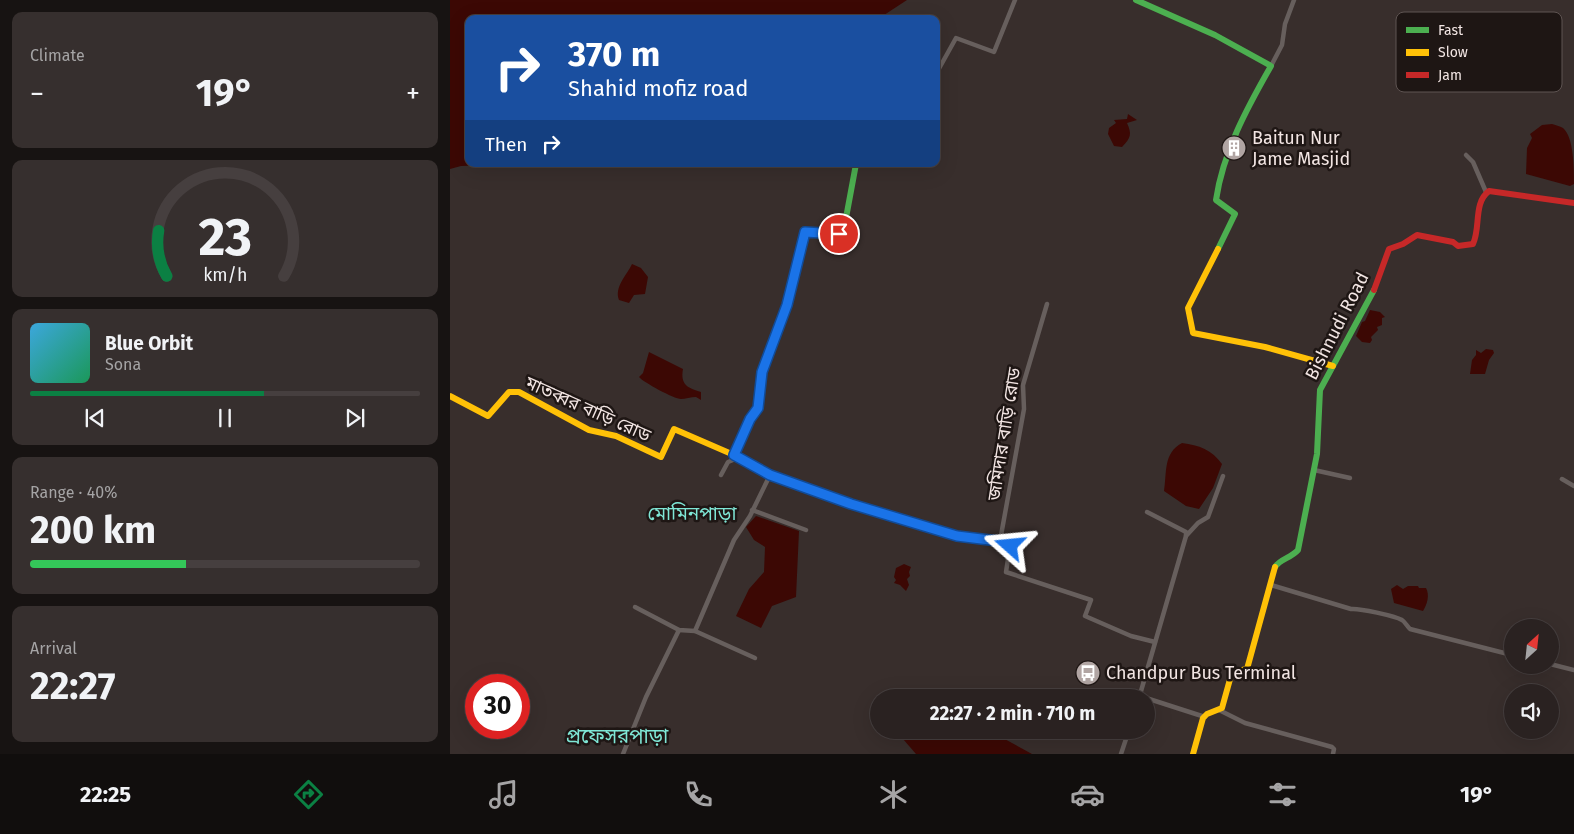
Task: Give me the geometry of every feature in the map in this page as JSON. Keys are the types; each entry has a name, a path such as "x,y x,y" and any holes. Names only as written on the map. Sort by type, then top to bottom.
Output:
{"street":[{"path":"940,67 956,38 994,52 1015,0"},
{"path":"1136,0 1230,43 1271,66"},
{"path":"1294,0 1285,24 1282,45 1245,115 1222,171 1216,200 1219,204 1236,214 1188,308 1193,333 1265,348 1333,366"},
{"path":"1466,155 1473,162 1486,192 1502,192 1574,203"},
{"path":"721,476 728,462 732,460 750,419 758,408 762,372 787,305 805,232 843,234 855,167"},
{"name":"Bishnudi Road","path":"1219,710 1222,706 1232,672 1247,669 1277,563 1292,556 1298,550 1319,438 1318,400 1320,390 1357,320 1371,299 1389,249 1404,244 1417,235 1454,242 1458,246 1473,244 1477,232 1482,197 1486,192"},
{"name":"জমিদার বাড়ি রোড","path":"1000,541 1024,409 1022,386 1047,304"},
{"name":"মাতব্বর বাড়ি রোড","path":"450,396 488,416 509,392 519,392 589,430 616,436 661,457 674,429 734,455"},
{"path":"734,455 770,475 851,504 957,536 1006,542 1010,546 1006,572 1091,600 1085,616 1131,636 1155,642"},
{"path":"1314,470 1350,478"},
{"path":"694,631 734,540 770,475"},
{"path":"1144,689 1155,642 1186,536 1198,523 1208,517 1223,476"},
{"path":"1562,479 1574,486"},
{"path":"752,510 806,530"},
{"path":"1147,512 1186,532 1186,536"},
{"path":"1270,585 1351,609 1357,608 1392,616 1404,621 1410,629 1504,653"},
{"path":"635,607 679,630 694,631 755,658"},
{"path":"623,754 646,697 679,630"},
{"path":"1559,666 1574,670"},
{"path":"1155,701 1204,717 1219,710"},
{"path":"1219,710 1229,715"},
{"path":"1219,710 1244,723 1332,747 1333,754"},
{"path":"1193,754 1204,717"},
{"path":"1122,754 1126,739"}],"shaded area":[{"path":"450,0 907,0 884,15 465,15 465,166 450,169"},
{"path":"1128,114 1137,120 1127,123 1130,136 1122,147 1114,146 1108,134 1109,128 1116,123 1114,120 1127,119"},
{"path":"1552,124 1563,128 1569,138 1573,154 1574,178 1574,184 1570,186 1526,174 1527,148 1532,138 1530,134 1542,125"},
{"path":"632,264 641,268 648,277 645,294 634,295 629,303 619,300 618,290"},
{"path":"1370,310 1380,312 1385,317 1382,318 1382,325 1377,327 1378,330 1371,337 1370,343 1362,342 1356,336"},
{"path":"1486,349 1493,350 1494,353 1489,360 1485,374 1470,374 1476,350 1481,353"},
{"path":"649,352 683,369 684,382 692,389 701,392 701,400 696,397 677,398 646,383 639,377 643,373"},
{"path":"1182,443 1205,449 1222,464 1213,488 1199,509 1186,506 1164,491 1169,458 1176,447"},
{"path":"756,516 799,531 796,597 772,606 761,628 736,616 749,589 764,572 765,547 754,540 746,527"},
{"path":"904,564 911,567 910,576 907,579 909,585 906,591 900,585 894,583 896,580 894,577 896,568"},
{"path":"1397,585 1403,589 1408,586 1426,588 1428,600 1423,611 1394,603 1391,589"},
{"path":"903,739 1005,739 1032,754 916,754"}],"traffic: fast":[{"path":"1136,0 1215,35 1271,66 1237,131 1219,182 1216,200 1235,214 1218,249"},
{"path":"762,375 787,305 805,231 843,234 855,167"},
{"path":"1275,567 1298,550 1317,454 1320,390 1374,290"}],"traffic: slow":[{"path":"1218,249 1188,308 1193,333 1265,347 1333,366"},
{"path":"450,396 488,416 509,392 519,392 589,430 616,436 661,457 674,429 734,455 750,419 758,408 762,375"},
{"path":"1193,754 1203,718 1207,714 1222,708 1232,672 1247,669 1275,567"}],"traffic: jam":[{"path":"1374,290 1389,249 1403,244 1417,235 1453,242 1458,246 1473,244 1481,202 1489,191 1574,203"}],"place":[{"name":"Baitun Nur Jame Masjid","path":"1234,148"},
{"name":"Chandpur Bus Terminal","path":"1088,673"}],"district":[{"name":"মোমিনপাড়া","path":"692,513"},
{"name":"প্রফেসরপাড়া","path":"617,736"}],"route":[{"path":"839,234 805,232 800,260 789,292 787,305 762,372 758,408 750,419 734,455 770,475 851,504 957,536 1006,542 1010,546"}]}
